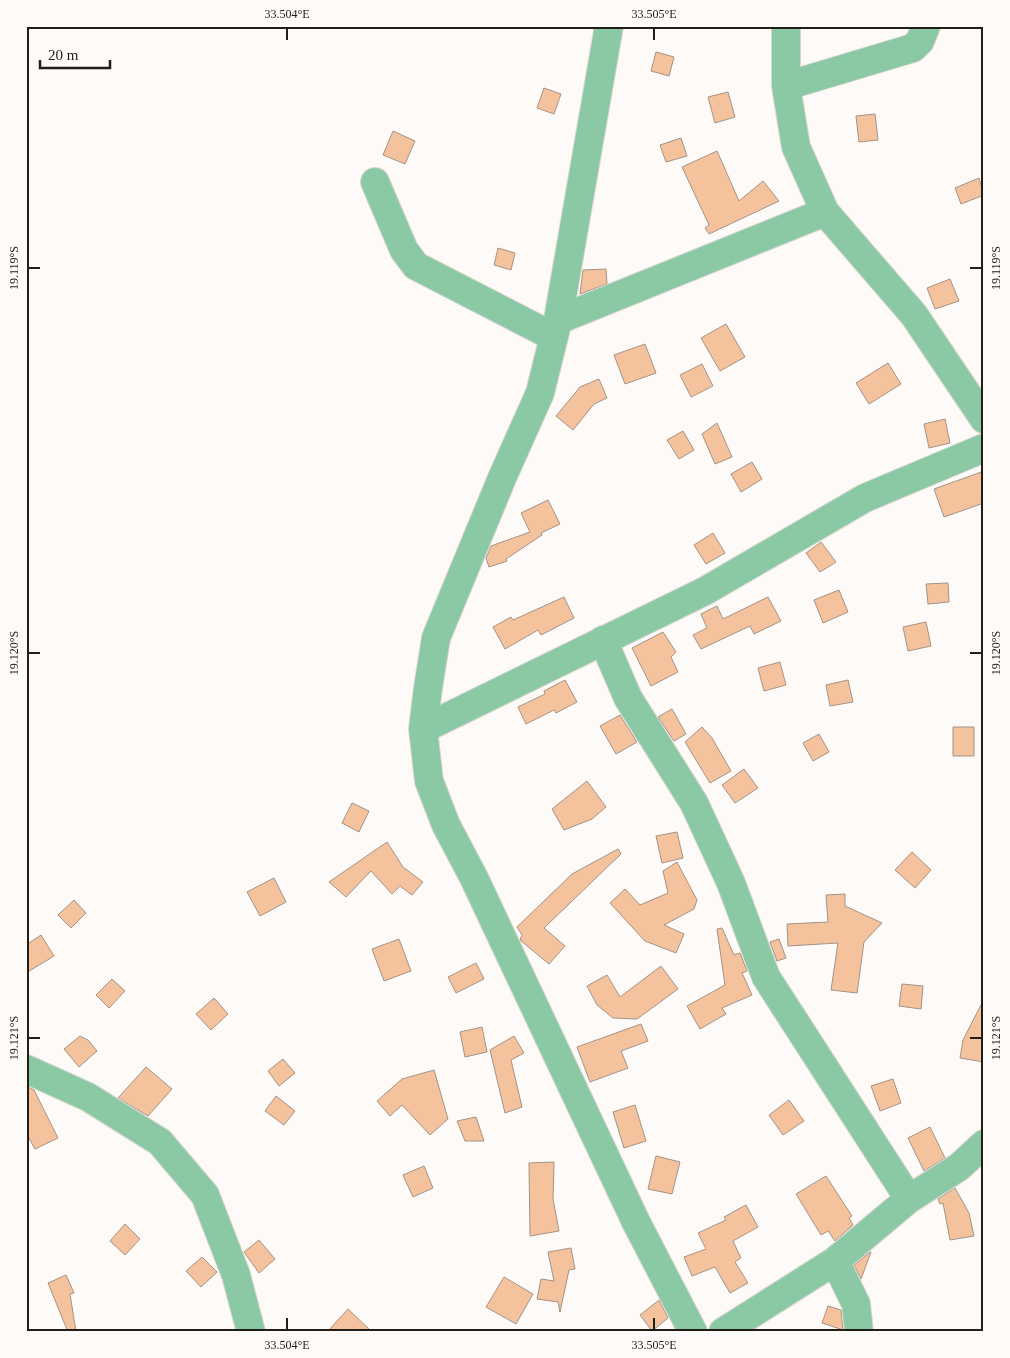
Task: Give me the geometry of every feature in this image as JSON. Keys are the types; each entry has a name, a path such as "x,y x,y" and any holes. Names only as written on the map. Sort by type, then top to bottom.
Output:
{"street":[{"path":"609,26 556,328 540,393 502,478 436,638 423,729 429,781 446,825 474,878 636,1222 693,1332"},
{"path":"786,26 786,86 796,148 824,212 914,315 984,419"},
{"path":"786,86 913,48 920,41 926,26"},
{"path":"375,182 404,250 416,266 556,328 824,212"},
{"path":"423,729 705,591 865,498 984,448"},
{"path":"603,640 628,698 694,803 731,883 766,977 910,1199"},
{"path":"26,1069 88,1097 160,1142 205,1195 236,1275 251,1332"},
{"path":"723,1332 835,1261 910,1199 959,1167 984,1144"},
{"path":"835,1261 856,1304 859,1332"}],"building":[{"path":"656,52 674,57 669,76 651,71"},
{"path":"544,88 561,94 554,114 537,108"},
{"path":"728,92 735,117 715,123 708,97"},
{"path":"875,114 878,140 859,142 856,116"},
{"path":"393,131 415,141 405,164 383,155"},
{"path":"681,138 687,156 666,162 660,145"},
{"path":"717,151 739,201 763,181 779,201 709,234 705,228 709,225 682,167"},
{"path":"979,178 984,195 961,204 955,188"},
{"path":"498,248 515,253 511,270 494,265"},
{"path":"606,269 607,284 580,294 583,270"},
{"path":"950,279 959,301 935,309 927,288"},
{"path":"726,324 745,357 720,371 701,338"},
{"path":"645,344 656,373 625,384 614,355"},
{"path":"888,363 901,384 869,404 856,383"},
{"path":"702,364 713,386 691,397 680,375"},
{"path":"599,379 607,398 594,404 573,430 556,416 580,387"},
{"path":"945,419 950,443 929,448 924,424"},
{"path":"717,423 732,457 715,464 702,434"},
{"path":"683,431 694,450 679,459 667,440"},
{"path":"752,462 762,479 741,492 731,474"},
{"path":"984,471 984,503 944,517 934,489"},
{"path":"548,500 560,524 541,533 542,535 506,559 507,561 489,567 486,558 491,546 530,532 521,513"},
{"path":"713,533 725,553 706,564 694,545"},
{"path":"821,542 836,562 820,572 806,553"},
{"path":"948,583 949,602 928,604 926,584"},
{"path":"839,590 848,612 823,623 814,600"},
{"path":"564,597 574,618 541,635 538,630 505,649 493,627 511,617 513,620"},
{"path":"768,597 781,621 754,634 750,626 701,649 693,635 707,628 701,614 717,606 723,619"},
{"path":"926,622 931,646 908,651 903,627"},
{"path":"663,632 676,652 671,657 678,672 651,686 632,648"},
{"path":"780,662 786,685 764,691 758,668"},
{"path":"565,680 577,702 556,713 554,710 526,724 518,707 545,694 544,691"},
{"path":"848,680 853,702 830,706 826,685"},
{"path":"672,709 686,734 674,741 658,717"},
{"path":"620,715 637,742 616,754 600,726"},
{"path":"702,727 712,738 731,771 710,783 685,742"},
{"path":"953,727 974,727 974,756 953,756"},
{"path":"819,734 829,752 813,761 803,743"},
{"path":"744,769 758,788 735,803 722,785"},
{"path":"587,781 606,807 592,819 564,830 552,809"},
{"path":"352,803 369,811 359,832 342,823"},
{"path":"677,832 683,858 662,863 656,836"},
{"path":"387,842 403,867 423,882 412,895 400,886 392,894 371,871 346,897 329,882"},
{"path":"618,849 621,854 544,928 565,946 549,964 520,940 522,935 517,927 572,874"},
{"path":"912,852 931,870 915,888 895,870"},
{"path":"677,862 697,900 694,909 664,925 684,934 676,953 645,941 610,903 625,889 640,905 668,893 663,871"},
{"path":"274,878 286,902 260,916 247,892"},
{"path":"845,894 845,906 882,923 864,942 857,993 831,990 838,943 788,946 787,924 828,922 826,895"},
{"path":"74,900 86,913 71,928 58,915"},
{"path":"722,928 734,955 740,953 747,971 742,973 752,995 722,1008 726,1014 700,1029 687,1006 725,985 717,929"},
{"path":"41,935 54,956 26,973 26,945"},
{"path":"399,939 411,971 384,981 372,949"},
{"path":"779,939 786,958 777,961 770,942"},
{"path":"476,963 484,979 456,993 448,977"},
{"path":"661,966 678,989 637,1019 613,1018 597,1005 587,986 607,975 620,997"},
{"path":"112,979 125,991 109,1008 96,995"},
{"path":"902,984 923,986 921,1009 899,1006"},
{"path":"214,998 228,1014 211,1030 196,1014"},
{"path":"984,999 984,1062 960,1058 963,1040"},
{"path":"641,1024 648,1041 621,1051 628,1068 590,1082 577,1047"},
{"path":"482,1027 487,1052 465,1057 460,1032"},
{"path":"80,1036 88,1040 97,1051 79,1067 64,1049"},
{"path":"514,1036 524,1053 511,1060 522,1107 505,1113 490,1050"},
{"path":"283,1059 295,1073 279,1086 268,1071"},
{"path":"146,1067 172,1089 148,1116 118,1098"},
{"path":"434,1070 448,1119 430,1135 402,1105 390,1116 377,1101 402,1079"},
{"path":"893,1079 901,1103 880,1111 871,1086"},
{"path":"26,1086 34,1090 58,1138 35,1149 26,1133"},
{"path":"276,1096 295,1111 284,1125 265,1111"},
{"path":"789,1100 804,1121 783,1135 769,1115"},
{"path":"635,1105 646,1141 624,1148 613,1112"},
{"path":"476,1117 484,1141 465,1141 457,1121"},
{"path":"930,1127 945,1158 924,1171 908,1138"},
{"path":"656,1156 680,1162 672,1194 648,1189"},
{"path":"554,1162 553,1199 559,1231 530,1236 529,1163"},
{"path":"424,1166 433,1188 413,1197 403,1175"},
{"path":"826,1176 852,1216 849,1218 853,1225 835,1241 828,1231 821,1235 796,1194"},
{"path":"955,1188 969,1213 974,1236 950,1240 943,1203 940,1204 938,1199"},
{"path":"746,1205 758,1227 733,1241 741,1258 735,1262 748,1283 730,1293 715,1267 692,1276 684,1257 706,1249 698,1233 726,1220 724,1217"},
{"path":"125,1224 140,1239 125,1255 110,1241"},
{"path":"259,1240 275,1259 259,1273 244,1252"},
{"path":"571,1248 575,1269 569,1270 560,1312 558,1302 537,1299 541,1279 554,1281 548,1252"},
{"path":"871,1252 861,1279 854,1265"},
{"path":"202,1257 217,1272 201,1287 186,1271"},
{"path":"66,1275 74,1293 70,1294 76,1332 68,1332 48,1283"},
{"path":"504,1277 533,1294 516,1324 486,1307"},
{"path":"659,1300 668,1318 652,1331 640,1315"},
{"path":"828,1306 841,1310 843,1330 822,1323"},
{"path":"348,1309 372,1332 327,1332"}]}
